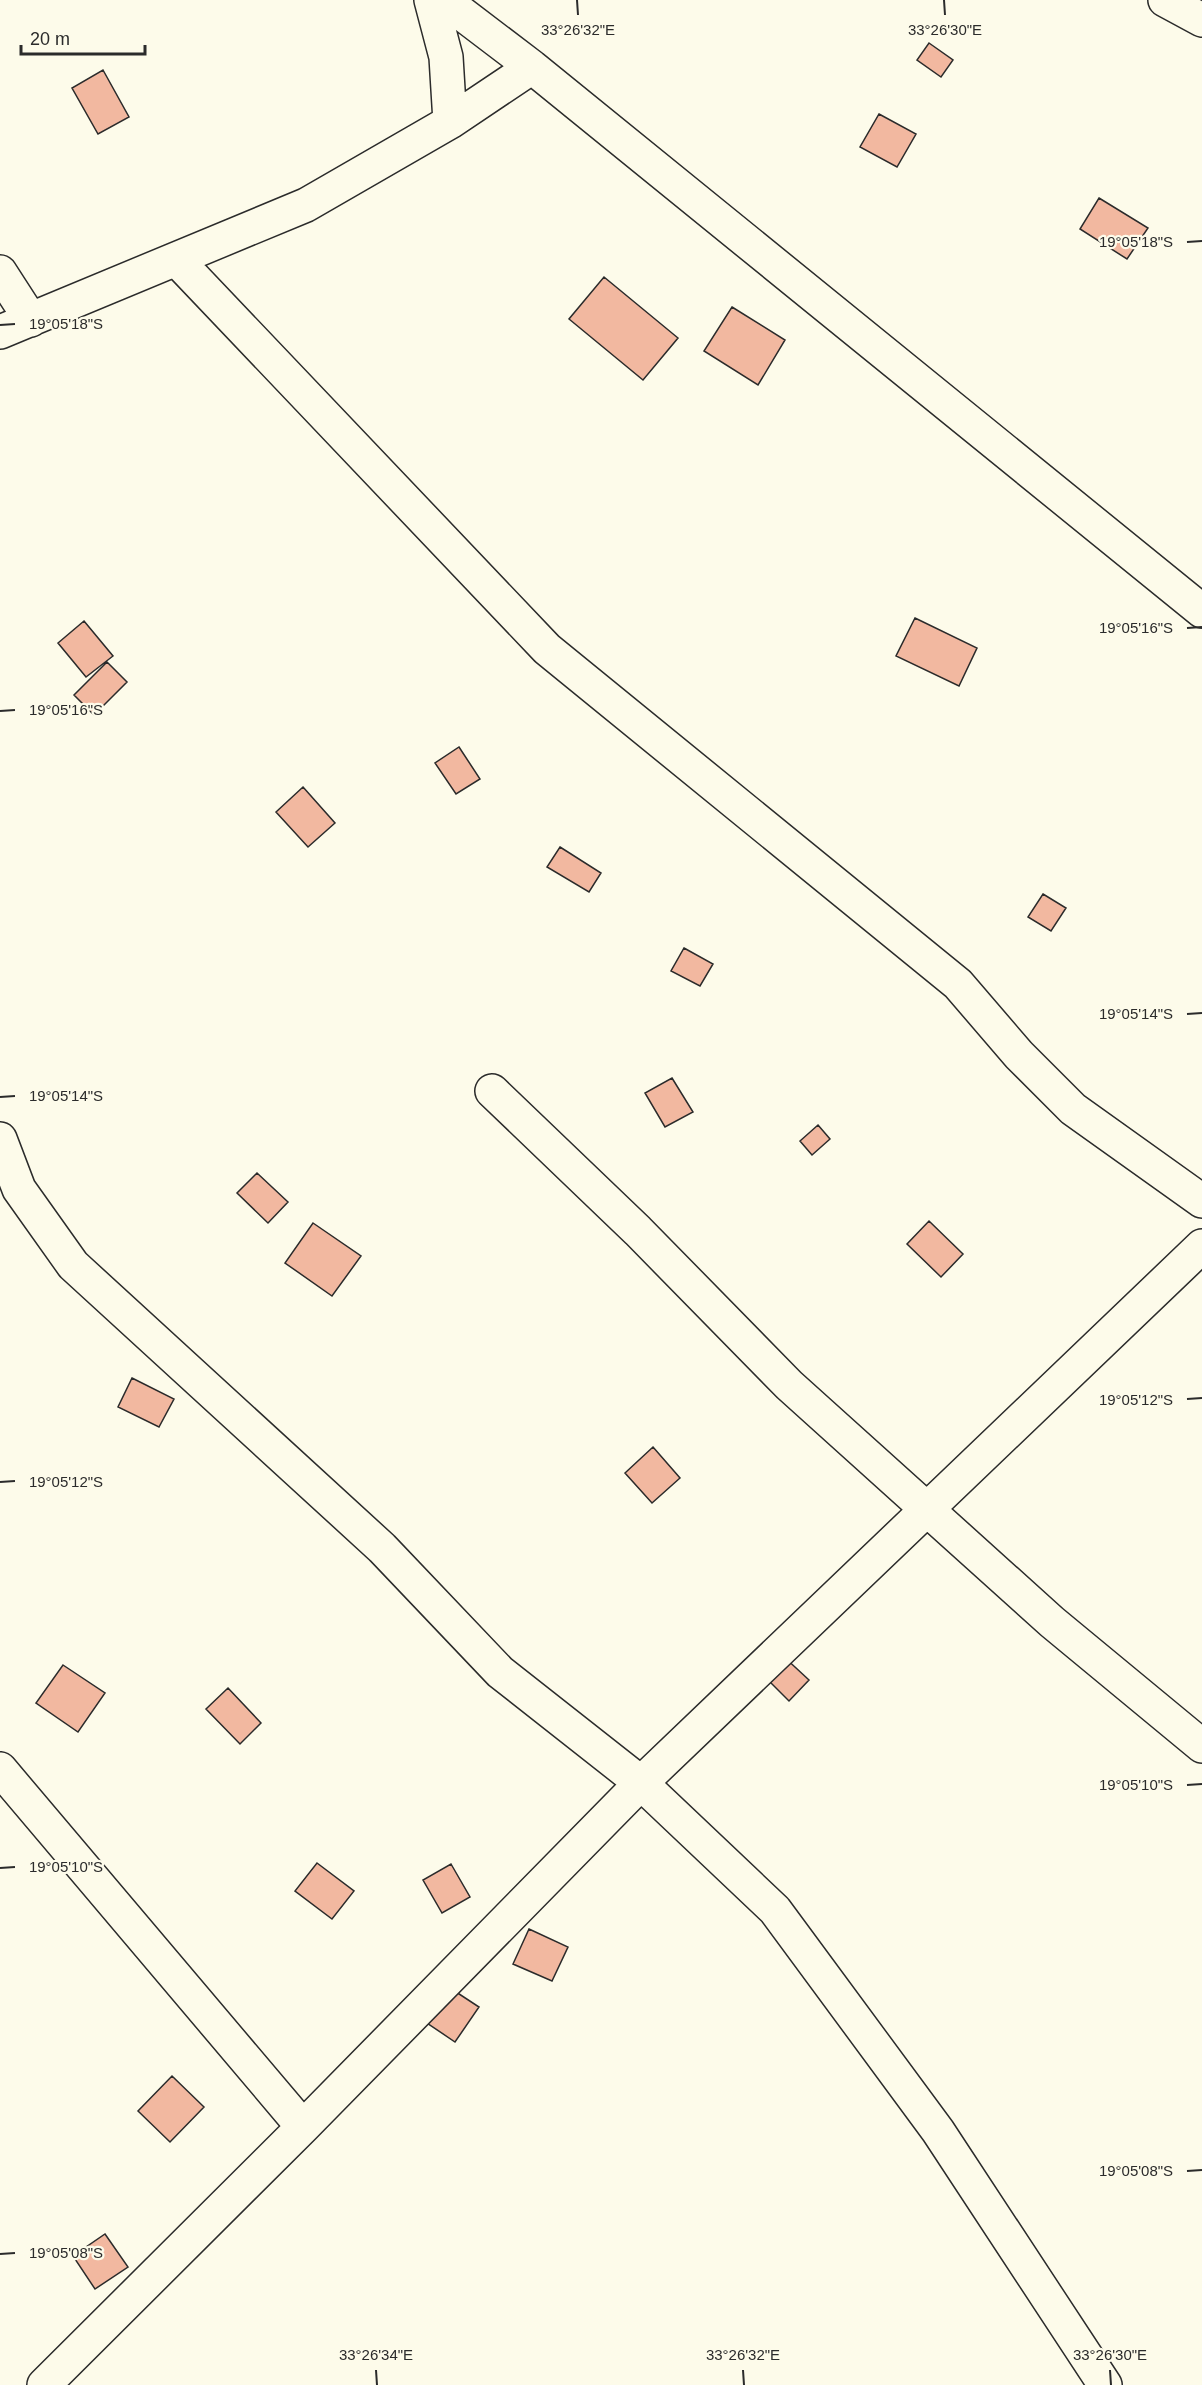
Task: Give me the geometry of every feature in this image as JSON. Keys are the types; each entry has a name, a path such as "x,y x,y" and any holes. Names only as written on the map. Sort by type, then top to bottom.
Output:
{"street":[{"path":"431,0 446,57 450,122"},
{"path":"444,0 532,67 1202,611"},
{"path":"1165,0 1202,20"},
{"path":"0,332 306,205 450,122 532,67"},
{"path":"176,260 547,649 958,984 1019,1055 1073,1109 1202,1201"},
{"path":"0,272 31,320"},
{"path":"492,1091 638,1231 789,1385 1052,1622 1202,1746"},
{"path":"0,1139 18,1189 73,1264 382,1548 500,1672 641,1782 775,1910 938,2131 1105,2385"},
{"path":"44,2385 303,2127 641,1782 1202,1246"},
{"path":"0,1769 303,2127"}],"building":[{"path":"929,43 953,60 941,77 917,60"},
{"path":"103,70 129,117 98,134 72,88"},
{"path":"879,114 916,134 897,167 860,147"},
{"path":"1099,198 1148,228 1127,259 1080,229"},
{"path":"604,277 678,338 643,380 569,319"},
{"path":"732,307 785,340 758,385 704,351"},
{"path":"915,618 977,648 959,686 896,656"},
{"path":"84,621 113,656 86,677 58,643"},
{"path":"107,662 127,682 94,715 74,695"},
{"path":"459,747 480,779 456,794 435,763"},
{"path":"303,787 335,823 308,847 276,812"},
{"path":"560,847 601,873 589,892 547,867"},
{"path":"1043,894 1066,908 1051,931 1028,917"},
{"path":"684,948 713,964 700,986 671,971"},
{"path":"672,1078 693,1112 665,1127 645,1093"},
{"path":"818,1125 830,1139 812,1155 800,1141"},
{"path":"257,1173 288,1202 268,1223 237,1193"},
{"path":"929,1221 963,1254 941,1277 907,1244"},
{"path":"313,1223 361,1256 332,1296 285,1263"},
{"path":"132,1378 174,1399 159,1427 118,1407"},
{"path":"653,1447 680,1478 652,1503 625,1473"},
{"path":"782,1655 809,1680 789,1701 762,1674"},
{"path":"63,1665 105,1693 78,1732 36,1703"},
{"path":"228,1688 261,1723 240,1744 206,1709"},
{"path":"317,1863 354,1891 332,1919 295,1891"},
{"path":"451,1864 470,1897 442,1913 423,1880"},
{"path":"529,1929 568,1947 552,1981 513,1964"},
{"path":"447,1986 479,2007 455,2042 424,2021"},
{"path":"172,2076 204,2107 170,2142 138,2111"},
{"path":"105,2234 128,2267 95,2289 73,2256"}]}
